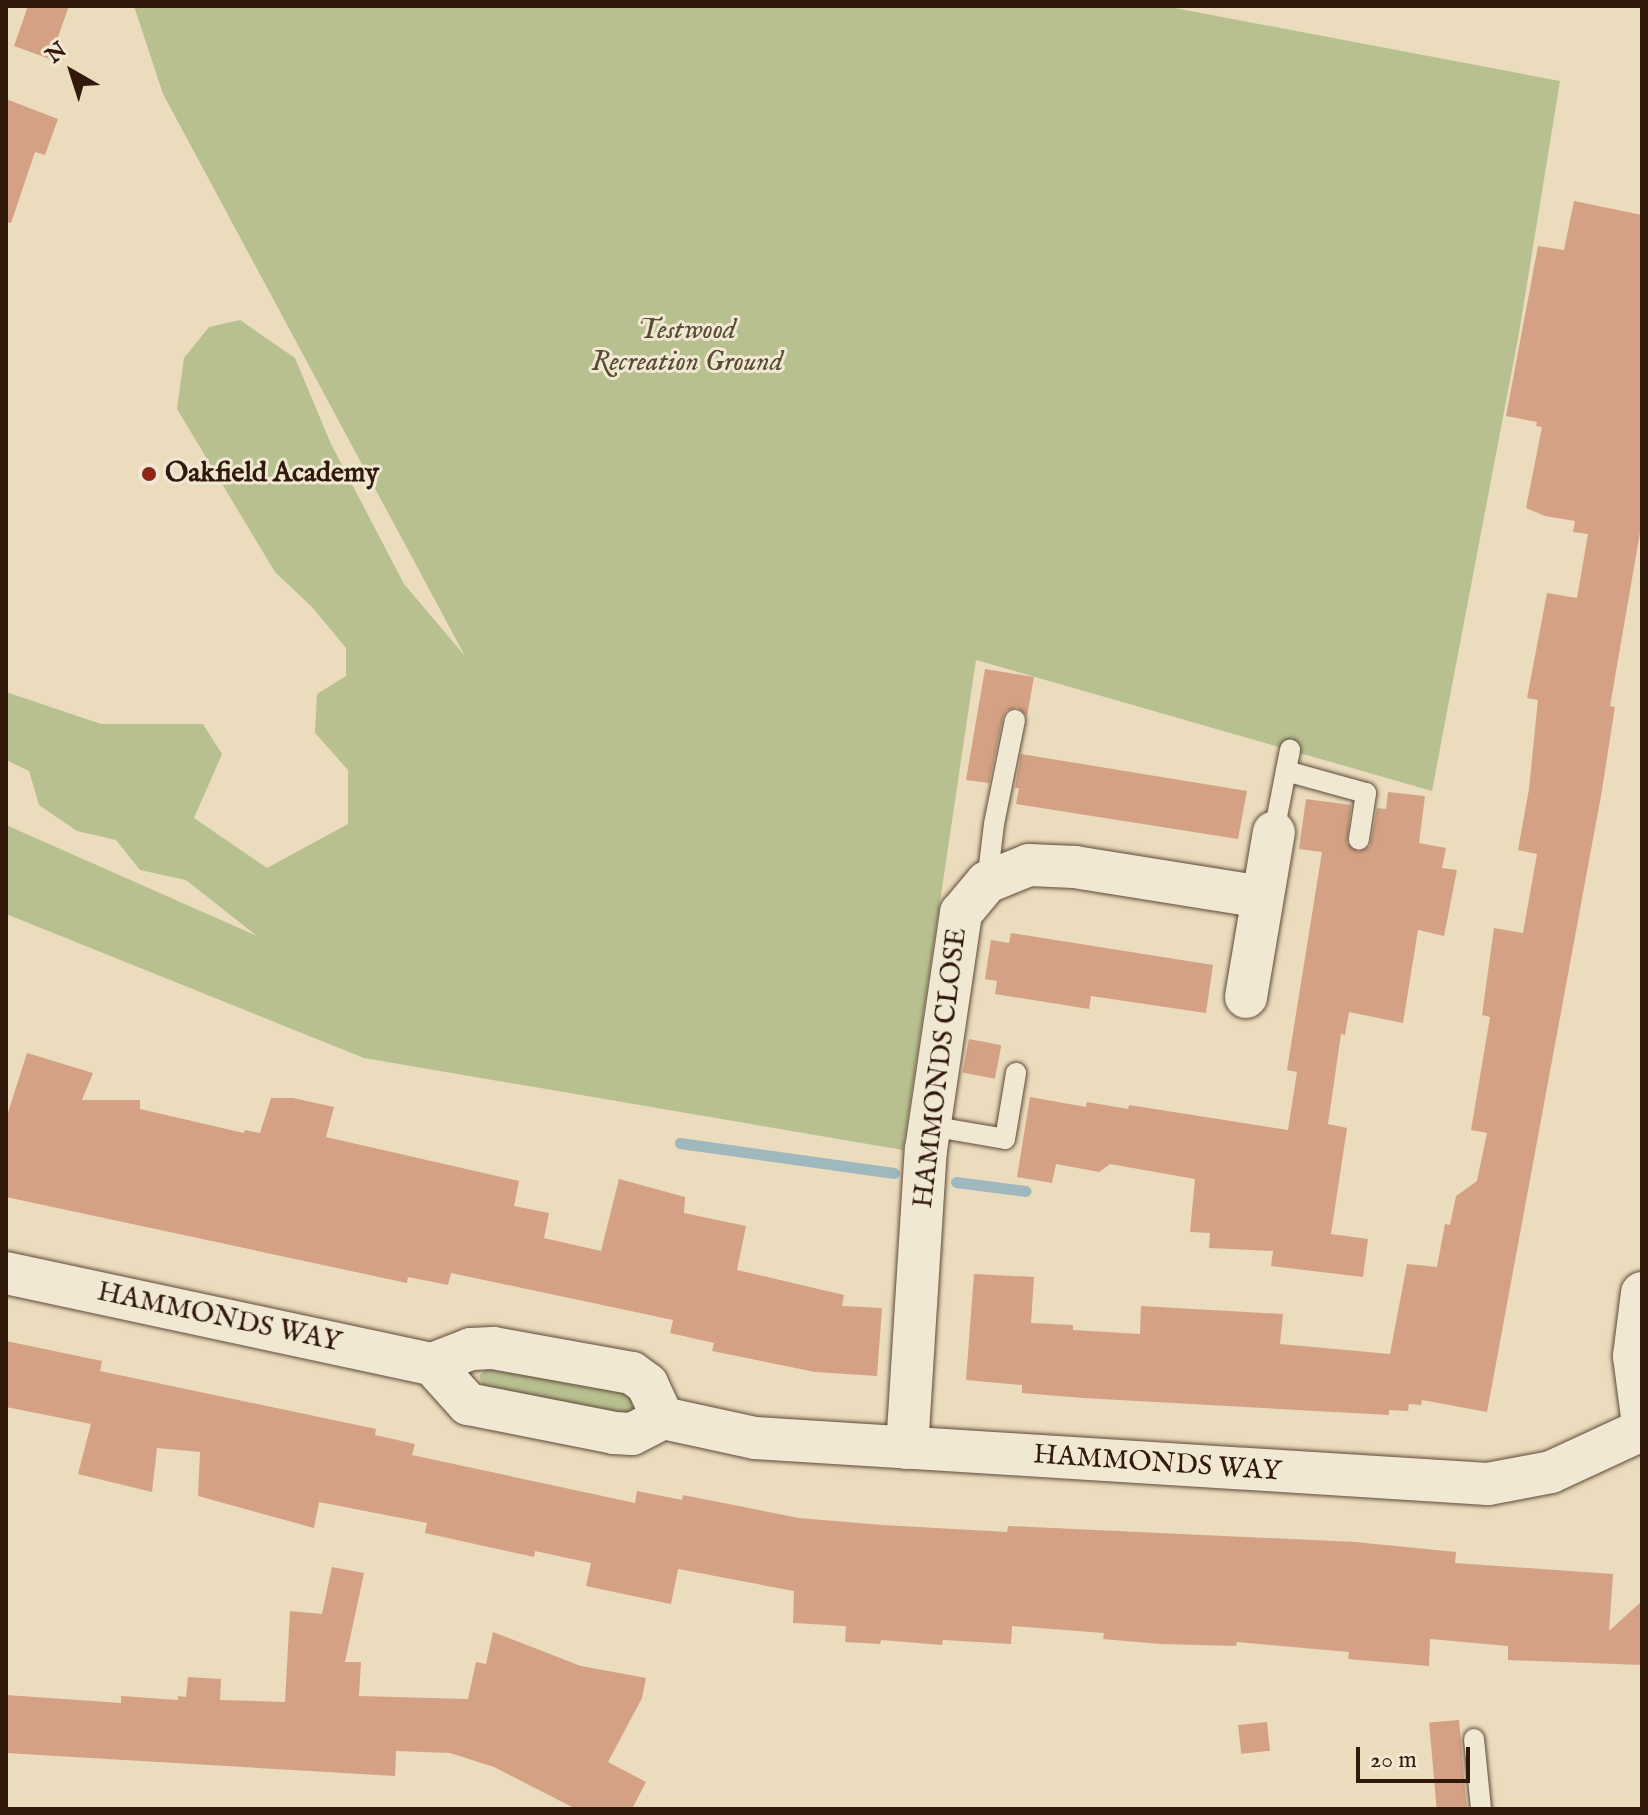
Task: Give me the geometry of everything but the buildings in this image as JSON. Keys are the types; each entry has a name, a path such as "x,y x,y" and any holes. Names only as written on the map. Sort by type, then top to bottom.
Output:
{"street":[{"path":"1246,997 1274,832"},
{"name":"HAMMONDS CLOSE","path":"907,1448 930,1126 961,913 987,882 1029,865 1075,867 1262,897"},
{"name":"HAMMONDS WAY","path":"6,1273 432,1364"},
{"path":"1642,1293 1634,1356 1642,1417"},
{"path":"493,1348 632,1373 647,1384 663,1418 632,1434 468,1404 432,1364 471,1349 493,1348"},
{"name":"HAMMONDS WAY","path":"663,1418 755,1438 1488,1484 1551,1472 1642,1430"}],"lane":[{"path":"987,882 994,824 1015,720"},
{"path":"1274,832 1288,760 1366,793 1359,839"},
{"path":"930,1126 1005,1139 1016,1073"},
{"path":"1474,1739 1481,1809"}],"green space":[{"name":"Testwood Recreation Ground","path":"134,6 1164,6 1560,81 1519,333 1432,791 976,660 903,1150 364,1058 6,914 6,825 257,936 186,880 140,870 116,840 77,831 39,805 29,771 6,760 6,692 101,724 203,724 222,754 194,818 267,868 348,824 348,770 315,733 317,694 346,676 346,648 312,607 275,572 177,409 184,358 209,327 240,320 295,358 331,444 404,584 465,656 163,94"},
{"path":"497,1366 625,1394 630,1396 633,1408 630,1416 485,1389 479,1376 488,1367"}],"waterway":[{"path":"680,1143 894,1173"},
{"path":"956,1182 1025,1191"}],"place":[{"name":"Oakfield Academy","path":"149,474"}]}
